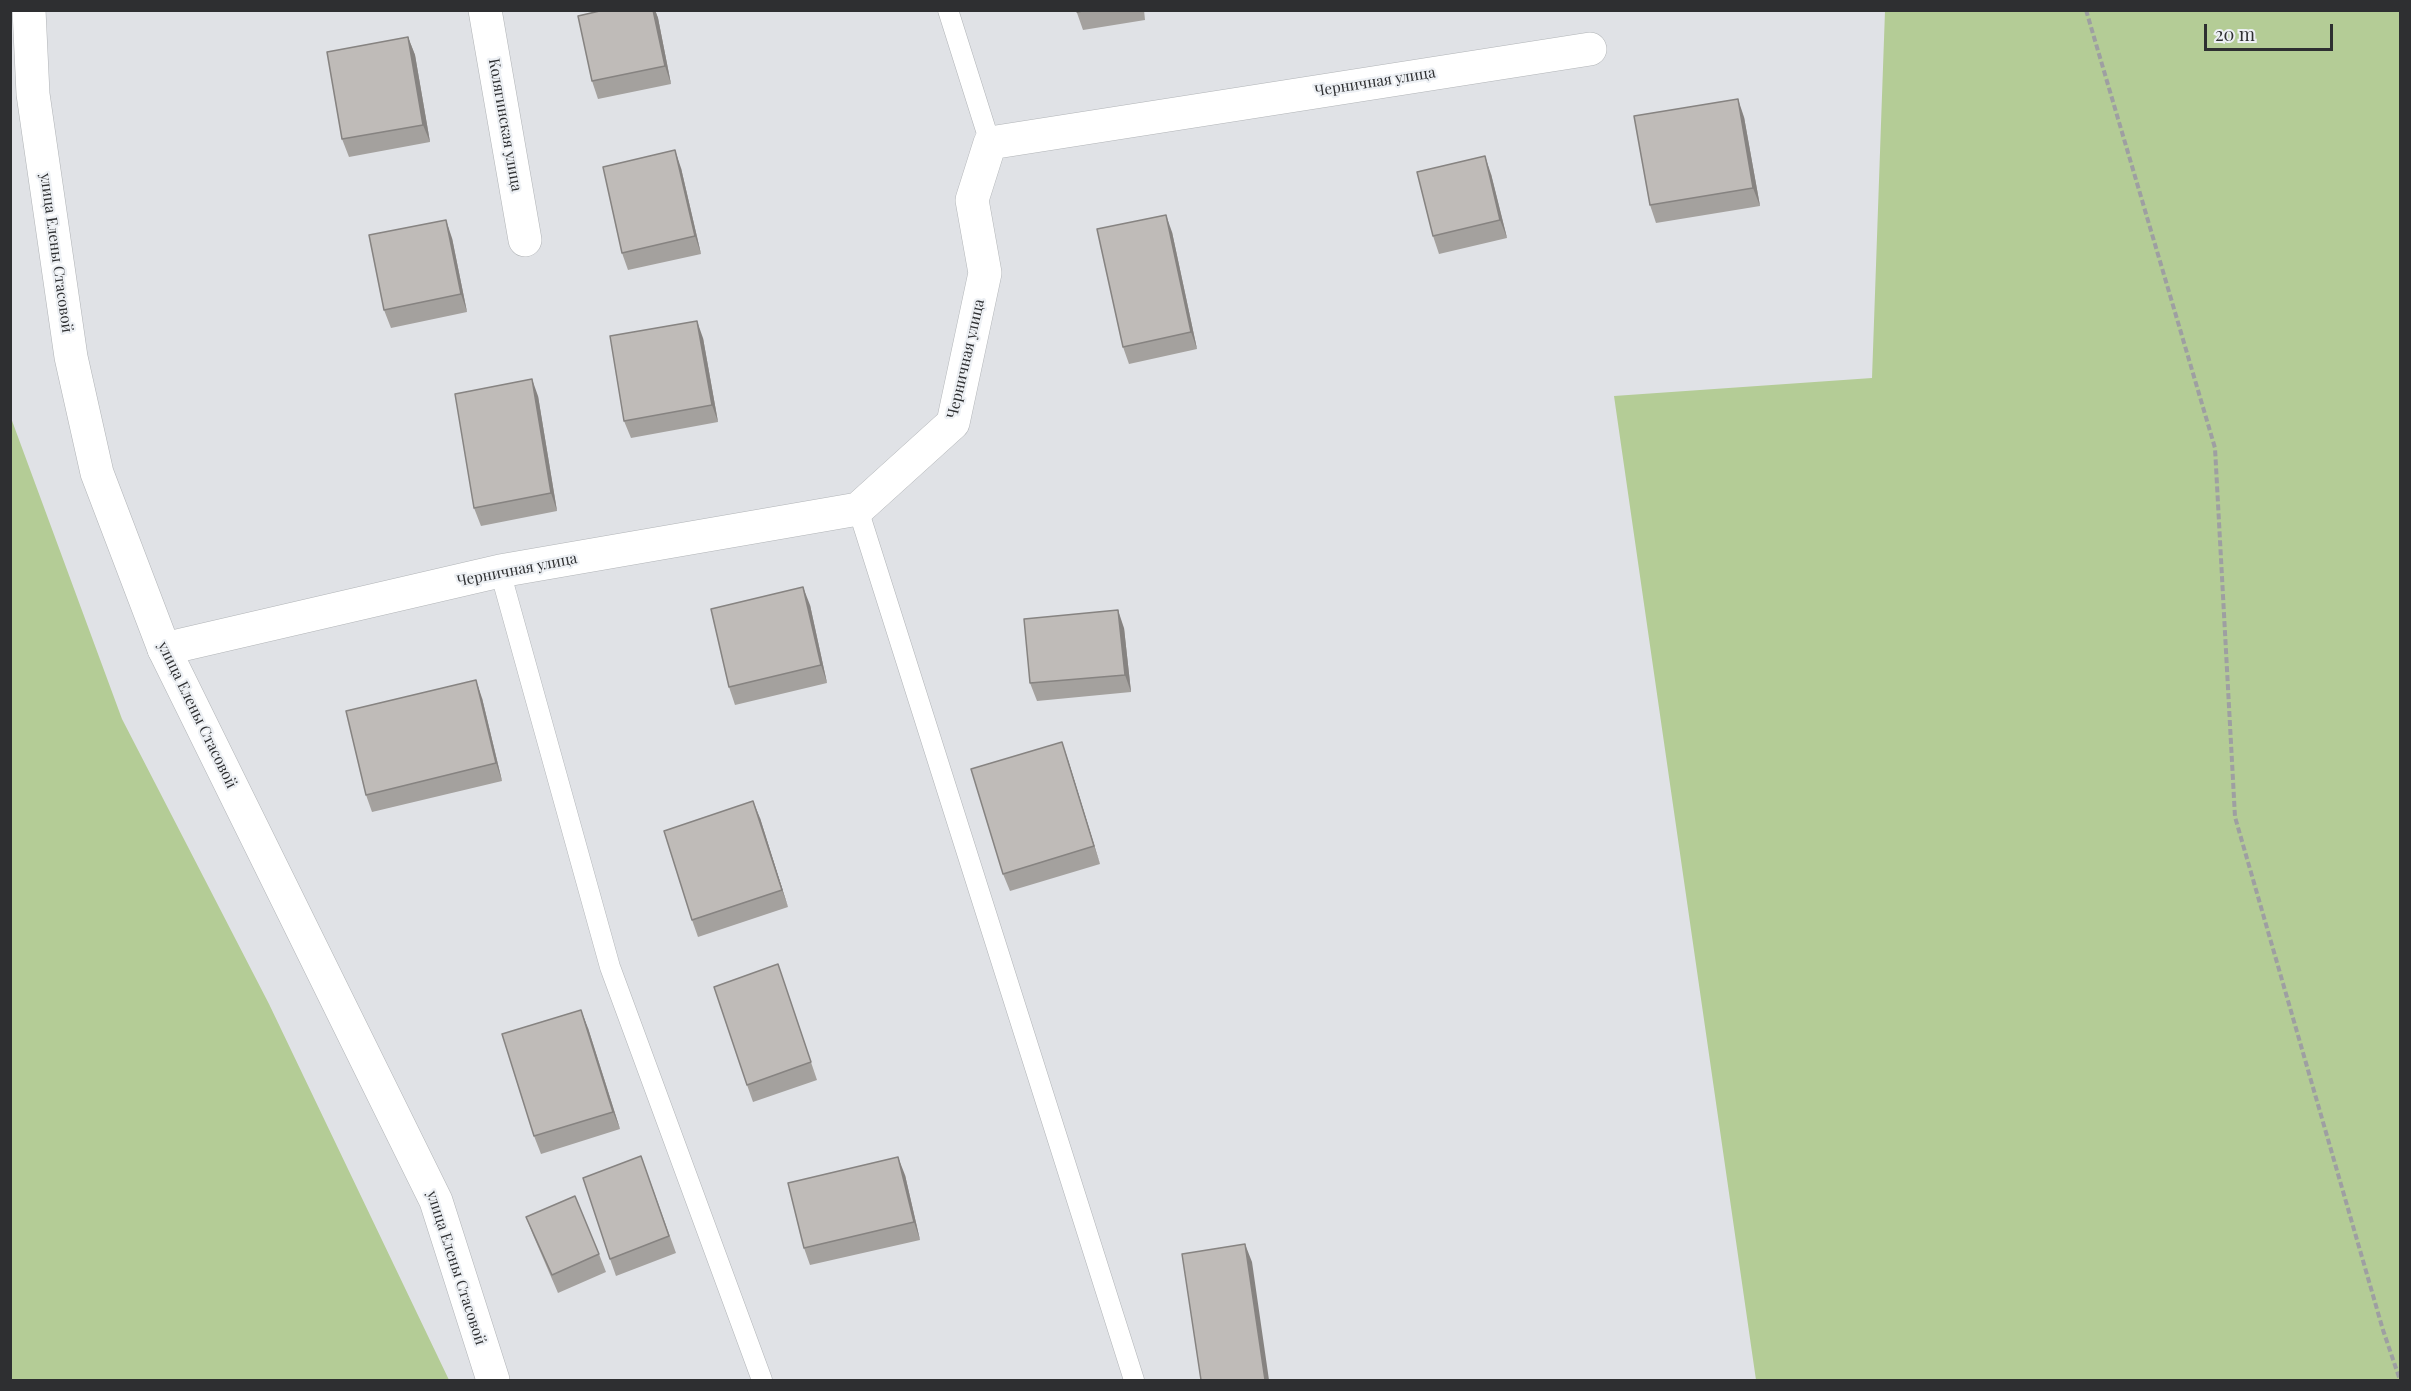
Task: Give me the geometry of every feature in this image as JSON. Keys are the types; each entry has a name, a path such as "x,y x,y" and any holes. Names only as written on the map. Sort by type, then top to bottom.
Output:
{"street":[{"name":"улица Елены Стасовой","path":"29,10 33,94 71,357 97,473 164,649 436,1201 493,1380"},
{"name":"Колягинская улица","path":"485,10 525,240"},
{"name":"Черничная улица","path":"164,649 500,571 858,509 953,423 985,273 972,200 990,142 1590,49"}],"lane":[{"path":"948,10 990,142"},
{"path":"858,509 1134,1380"},
{"path":"500,571 610,967 762,1380"}],"path":[{"path":"2086,10 2215,448 2235,817 2383,1330 2400,1380"}],"green space":[{"path":"1885,11 2400,11 2400,1380 1756,1380 1614,396 1872,378"},
{"path":"11,418 122,719 269,1004 449,1380 11,1380"}],"building":[{"path":"604,10 653,10 665,66 592,81 578,16"},
{"path":"408,37 423,125 342,139 327,52"},
{"path":"1738,99 1753,188 1650,205 1634,116"},
{"path":"675,150 695,236 622,253 603,167"},
{"path":"1485,156 1500,220 1433,236 1417,172"},
{"path":"1166,215 1191,332 1123,347 1097,229"},
{"path":"446,220 461,294 384,310 369,235"},
{"path":"697,321 712,405 624,421 610,336"},
{"path":"532,379 551,493 474,508 455,394"},
{"path":"803,587 821,665 729,687 711,609"},
{"path":"1118,610 1125,675 1030,683 1024,619"},
{"path":"476,680 496,763 366,795 346,711"},
{"path":"1062,742 1094,846 1003,874 971,769"},
{"path":"753,801 782,890 692,920 664,831"},
{"path":"778,964 811,1062 747,1085 714,987"},
{"path":"581,1010 613,1112 534,1136 502,1034"},
{"path":"641,1156 669,1236 610,1259 583,1178"},
{"path":"898,1157 914,1222 804,1248 788,1183"},
{"path":"575,1196 599,1254 552,1275 526,1217"},
{"path":"1245,1244 1265,1380 1201,1380 1182,1254"}]}
